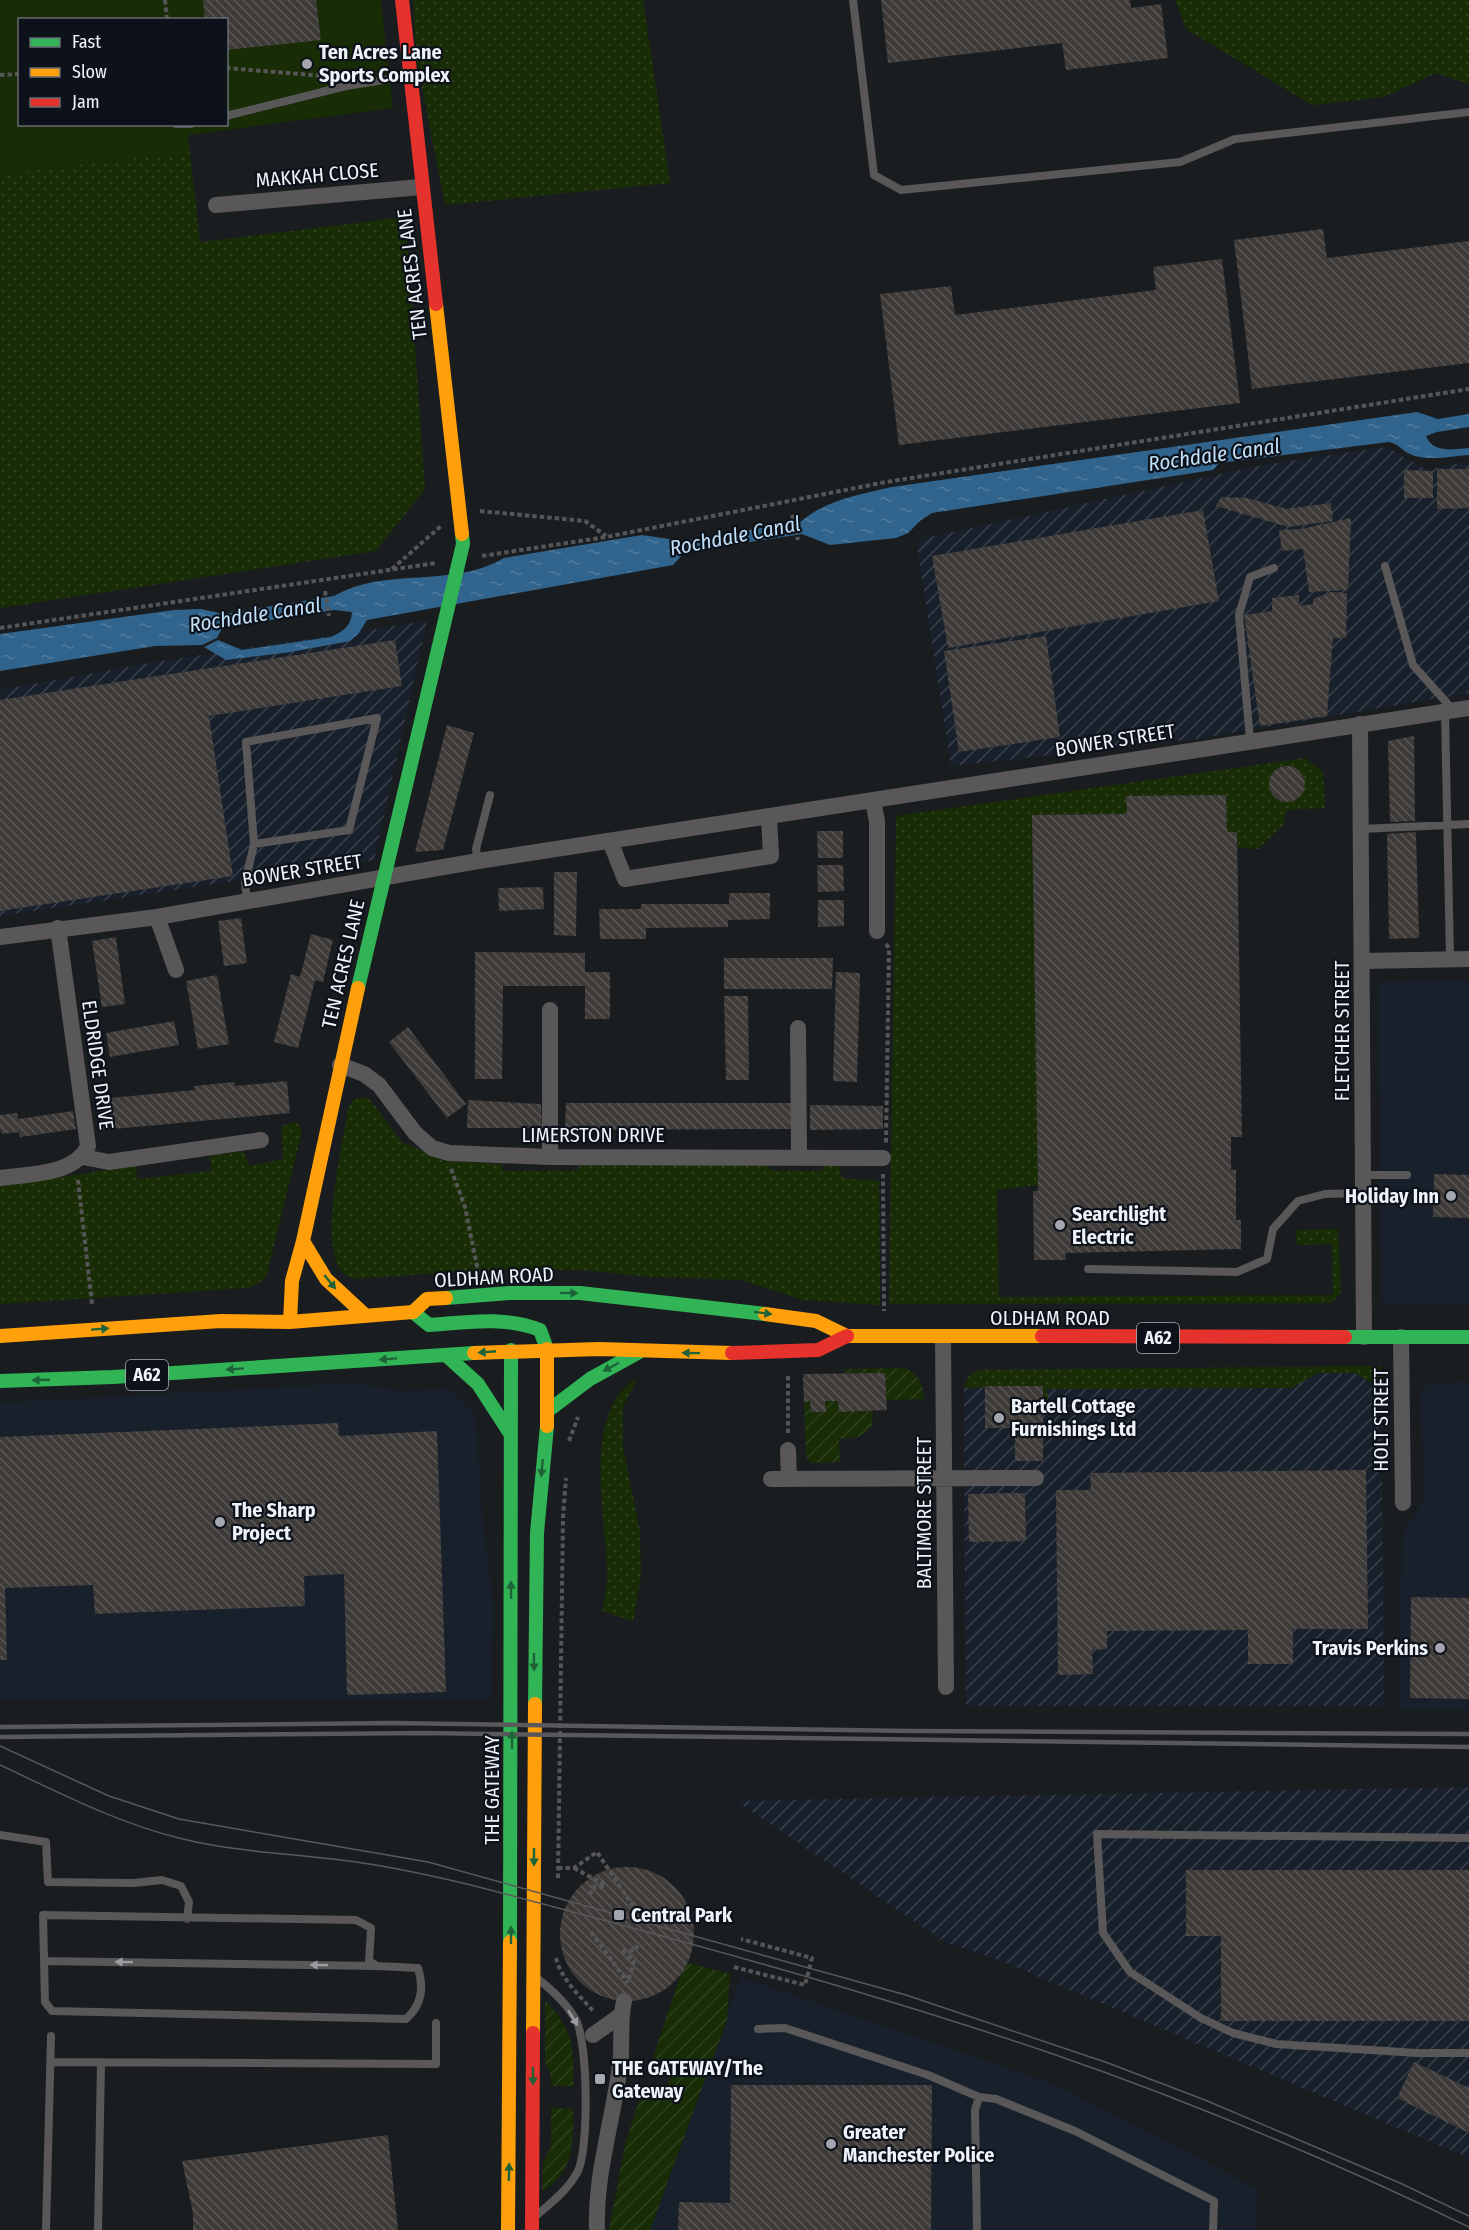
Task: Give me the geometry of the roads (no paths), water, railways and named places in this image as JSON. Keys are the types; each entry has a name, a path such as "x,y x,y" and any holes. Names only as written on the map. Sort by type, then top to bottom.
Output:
{"main road":[{"name":"TEN ACRES LANE","path":"291,1327 288,1297 303,1241 340,1065 463,544 421,187 402,0"},
{"path":"303,1241 326,1279 366,1316"},
{"name":"OLDHAM ROAD","path":"0,1336 221,1321 291,1327 413,1312 427,1299 510,1293 580,1293 816,1321 848,1336 943,1338 1469,1337"},
{"name":"THE GATEWAY","path":"508,2230 512,1670 510,1293"},
{"path":"413,1312 429,1325 511,1321 525,1323 540,1330 548,1349 549,1410 537,1533 532,2224"},
{"name":"OLDHAM ROAD","path":"0,1381 113,1377 293,1360 447,1356 511,1350 743,1353 818,1350 848,1336"},
{"path":"549,1410 590,1379 639,1352"},
{"path":"447,1356 478,1384 509,1432"}],"street":[{"name":"MAKKAH CLOSE","path":"216,205 421,187"},
{"name":"BOWER STREET","path":"0,937 157,917 478,861 1456,710"},
{"name":"FLETCHER STREET","path":"1360,724 1364,1337"},
{"path":"873,801 877,821 876,931"},
{"path":"610,841 625,879 771,856 769,817"},
{"path":"157,917 176,970"},
{"name":"ELDRIDGE DRIVE","path":"58,928 88,1146 79,1159"},
{"path":"1363,961 1469,958"},
{"path":"550,1010 550,1157"},
{"path":"798,1028 799,1156"},
{"name":"LIMERSTON DRIVE","path":"340,1065 364,1074 379,1085 415,1133 432,1148 449,1153 550,1157 883,1158"},
{"path":"0,1178 69,1166 79,1159 109,1162 261,1140"},
{"name":"HOLT STREET","path":"1401,1337 1403,1503"},
{"name":"BALTIMORE STREET","path":"943,1338 946,1687"},
{"path":"788,1450 789,1479"},
{"path":"771,1479 1036,1478"},
{"path":"593,2035 618,2014 621,2064 600,2171 597,2230"}],"lane":[{"path":"853,0 874,175 901,190 1180,162 1234,139 1469,112"},
{"path":"228,115 337,88 409,76"},
{"path":"1385,566 1413,665 1456,710 1448,825 1450,959"},
{"path":"1250,740 1239,615 1250,577 1274,568"},
{"path":"247,900 245,883 254,844 246,742 377,718 349,830 254,844"},
{"path":"478,861 476,849 490,795"},
{"path":"1361,829 1469,824"},
{"path":"1363,1175 1407,1175"},
{"path":"1088,1269 1237,1272 1268,1259 1273,1229 1298,1201 1326,1194 1363,1193"},
{"path":"1469,1838 1097,1834 1103,1933 1130,1972 1202,2018 1233,2033 1276,2044 1417,2053 1469,2053"},
{"path":"0,1835 46,1842 48,1882 133,1883 162,1880 181,1886 189,1902 187,1918"},
{"path":"44,1961 418,1968 422,1981 420,1999 416,2010 406,2019 52,2011 45,2002 44,1961 43,1916 356,1920 371,1928 369,1961 377,1966"},
{"path":"511,1976 534,1975 570,2011 579,2028 584,2046 584,2150 572,2181 532,2224"},
{"path":"51,2062 436,2064 436,2023"},
{"path":"758,2029 784,2028 928,2075 979,2097 996,2099 1075,2131 1214,2201 1213,2230"},
{"path":"46,2230 51,2036"},
{"path":"98,2230 102,2062"},
{"path":"977,2230 975,2110 979,2097"}],"water":[{"name":"Rochdale Canal","path":"1417,412 1438,419 1469,414 1469,427 1426,436 1429,442 1439,448 1469,448 1469,455 1424,458 1410,454 1389,442 1219,463 1213,470 932,513 908,533 896,538 830,545 802,534 685,552 673,565 367,620 359,633 350,641 291,652 226,660 204,647 218,640 242,650 331,637 346,628 352,612 334,610 222,628 217,638 202,645 155,646 0,671 0,634 174,610 201,609 224,614 334,596 354,587 375,582 463,573 504,558 642,535 683,541 802,521 833,503 892,487"}],"tram line":[{"path":"0,1746 109,1796 179,1819 428,1862 906,1995 1108,2063 1205,2100 1400,2183 1469,2216"},
{"path":"0,1765 110,1815 156,1832 236,1849 368,1864 454,1881 690,1944 909,2007 1053,2054 1211,2113 1367,2179 1469,2227"}],"railway":[{"path":"0,1727 393,1723 911,1731 1469,1734"},
{"path":"0,1737 424,1733 1469,1747"}],"place":[{"name":"Ten Acres Lane Sports Complex","path":"307,64"},
{"name":"Holiday Inn","path":"1451,1196"},
{"name":"Searchlight Electric","path":"1060,1225"},
{"name":"Bartell Cottage Furnishings Ltd","path":"999,1418"},
{"name":"The Sharp Project","path":"220,1522"},
{"name":"Travis Perkins","path":"1440,1648"},
{"name":"Central Park","path":"619,1915"},
{"name":"THE GATEWAY/The Gateway","path":"600,2079"},
{"name":"Greater Manchester Police","path":"831,2144"}]}
